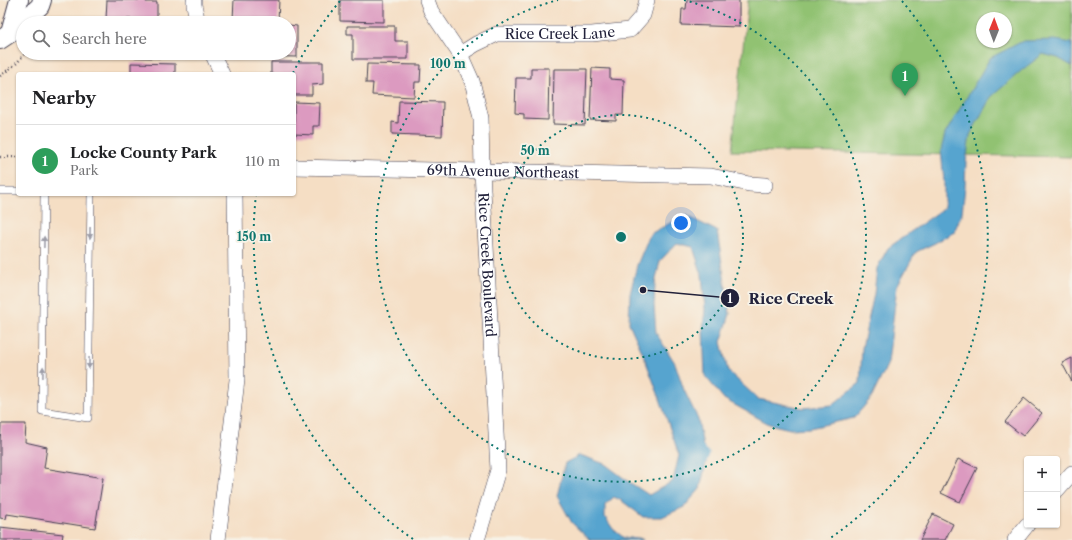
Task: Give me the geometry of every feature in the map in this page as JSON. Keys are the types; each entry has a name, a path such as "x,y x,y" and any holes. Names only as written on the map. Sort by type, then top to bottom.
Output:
{"street":[{"path":"5,37 19,0"},
{"path":"29,16 40,6 42,0"},
{"path":"194,0 196,16"},
{"name":"Rice Creek Boulevard","path":"427,0 431,11 460,54 472,81 481,118 482,171 498,470 477,540"},
{"name":"Rice Creek Lane","path":"460,54 497,34 592,34 630,30 643,15 646,0"},
{"path":"5,37 16,27"},
{"path":"215,60 221,72"},
{"name":"69th Avenue Northeast","path":"296,167 711,176 749,184 766,185"},
{"path":"218,540 237,380 235,196"},
{"path":"1060,487 1072,473"},
{"path":"1014,540 1024,528"}],"lane":[{"path":"0,191 16,191"},
{"path":"44,196 42,411 88,418 91,196"}],"path":[{"path":"0,76 19,60"},
{"path":"0,157 16,157"}],"green space":[{"path":"748,0 1072,0 1072,157 732,151"}],"water":[{"path":"1055,40 1072,43 1072,66 1058,58 1043,54 991,97 970,135 966,162 962,213 954,232 916,252 897,286 888,363 872,397 854,418 810,428 790,429 769,424 724,399 705,376 703,329 705,309 702,275 693,247 677,243 660,261 655,284 654,305 656,333 675,363 684,390 698,419 706,463 700,489 684,507 662,517 643,517 622,501 614,497 605,505 605,517 613,529 624,538 639,538 644,540 590,540 572,523 557,496 565,463 580,455 605,464 649,495 673,481 679,455 643,354 629,323 630,294 637,265 650,234 685,215 717,231 730,314 721,342 728,371 758,399 803,408 832,405 860,383 862,348 874,294 877,268 888,248 944,208 944,182 941,150 945,134 990,58 1023,41"}],"building":[{"path":"107,0 146,0 146,2 157,2 157,16 106,16"},
{"path":"234,0 279,0 278,16 233,16"},
{"path":"340,0 384,0 384,22 340,21"},
{"path":"687,0 739,0 739,27 681,25 682,9 686,9"},
{"path":"296,26 297,26 296,57"},
{"path":"347,26 395,26 395,41 408,41 408,59 353,59 353,34 347,34"},
{"path":"271,62 323,62 323,84 312,85 312,95 296,95 296,72 271,72"},
{"path":"131,63 175,64 175,72 131,72"},
{"path":"367,64 421,65 420,82 415,82 414,97 372,95 373,83 366,83"},
{"path":"531,68 549,68 548,120 524,119 524,114 515,113 516,78 531,78"},
{"path":"592,68 610,69 610,79 624,80 623,115 616,115 616,121 590,120"},
{"path":"554,69 587,69 585,125 553,124"},
{"path":"399,101 443,102 442,136 392,134 392,122 398,123"},
{"path":"296,102 320,103 319,126 313,126 313,135 296,134"},
{"path":"1072,358 1072,382 1062,363"},
{"path":"1024,398 1042,413 1023,436 1005,422"},
{"path":"1,424 26,424 25,442 47,447 44,468 103,478 95,528 7,514 6,519 0,518"},
{"path":"958,459 977,468 960,502 941,493"},
{"path":"933,514 953,524 945,540 920,540"},
{"path":"0,527 63,534 62,540 0,540"}],"waterway":[{"path":"699,445 707,454 703,464"}],"place":[{"name":"Locke County Park","path":"905,96"},
{"name":"Rice Creek","path":"643,290"}]}
